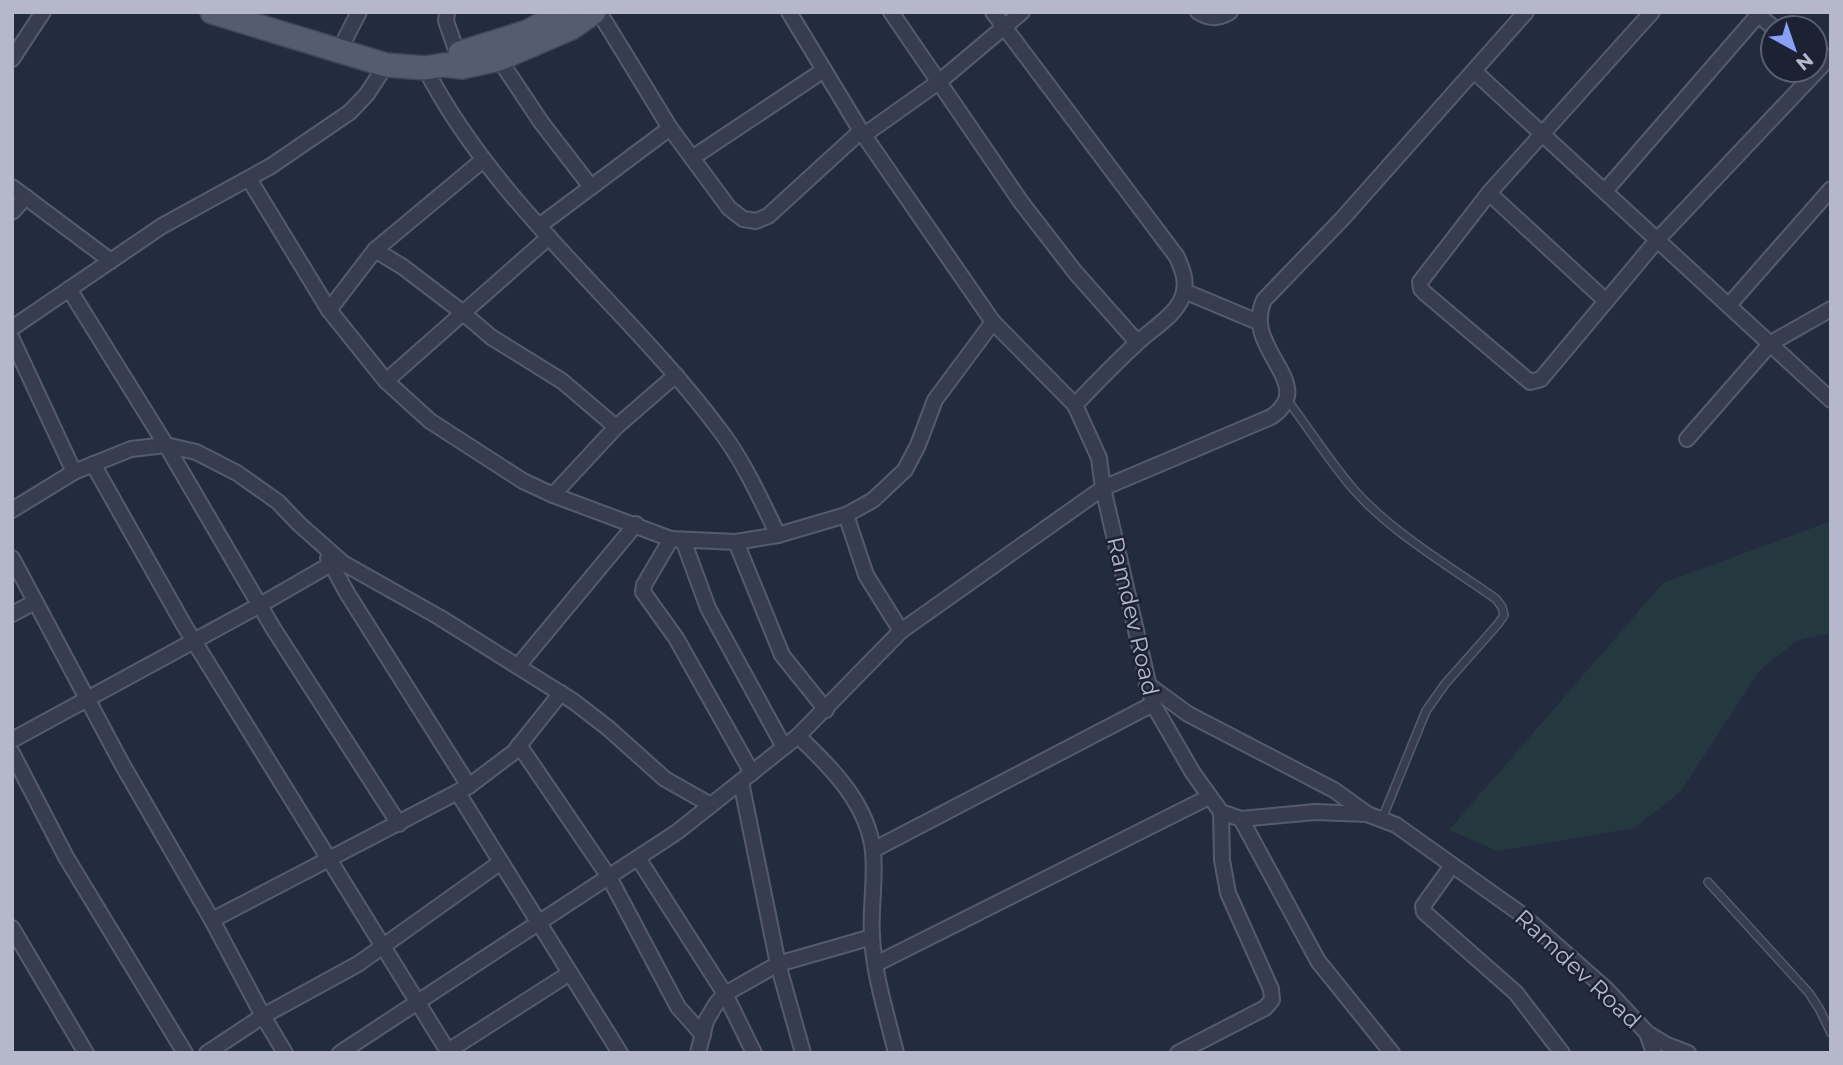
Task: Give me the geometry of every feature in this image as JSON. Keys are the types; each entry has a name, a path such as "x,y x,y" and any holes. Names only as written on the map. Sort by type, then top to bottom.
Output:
{"main road":[{"path":"212,12 386,65 499,59 571,27 597,12"},
{"path":"447,63 527,32 565,12"}],"street":[{"path":"12,59 43,12"},
{"path":"340,51 359,12"},
{"path":"447,12 447,63 442,101 483,160 676,375 724,435 748,474 778,535"},
{"path":"597,12 670,128 729,208 743,219 755,220 768,216 862,133 940,81 1022,12"},
{"path":"789,12 862,133 993,322 1075,405 1181,302 1185,275 1177,257 993,12"},
{"path":"891,12 1021,202 1075,272 1137,342"},
{"path":"1198,12 1207,17 1220,18 1230,12"},
{"path":"340,1053 638,858 711,805 798,736 901,631 1103,488 1271,417 1283,409 1288,401 1289,389 1261,334 1258,322 1259,310 1264,300 1343,218 1526,12"},
{"path":"1652,12 1489,193 1420,282 1426,294 1530,382 1541,379 1658,239 1800,84"},
{"path":"1605,191 1757,14"},
{"path":"499,59 541,122 591,187"},
{"path":"12,328 162,226 248,179 350,112 368,94 386,65"},
{"path":"692,158 824,70"},
{"path":"1475,72 1831,400"},
{"path":"386,380 462,312 591,187 670,128"},
{"path":"329,310 376,250 483,160"},
{"path":"248,179 329,310 386,380 430,421 523,481 553,495 677,539 736,542 778,535 846,515 873,500 905,470 918,445 934,400 993,322"},
{"path":"12,187 111,261"},
{"path":"1729,305 1831,189"},
{"path":"1489,193 1606,300"},
{"path":"12,212 26,197"},
{"path":"376,250 403,267 491,337 562,381 616,427"},
{"path":"69,289 166,445 260,606 399,824"},
{"path":"1184,291 1258,322"},
{"path":"1687,439 1771,343 1831,309"},
{"path":"12,339 74,472"},
{"path":"553,495 616,427 676,375"},
{"name":"Ramdev Road","path":"1075,405 1099,458 1103,488 1153,704 1209,797 1221,812 1241,819 1315,812 1367,814 1396,825 1451,867 1521,914 1606,989 1647,1033 1688,1053"},
{"path":"12,510 74,472 131,449 166,445 196,452 236,473 278,502 343,563 439,617 561,693 608,728 665,779 711,805"},
{"path":"93,464 194,640 448,1052 570,973"},
{"path":"846,515 866,575 901,631"},
{"path":"518,666 636,524"},
{"path":"677,539 708,608 783,747"},
{"path":"677,539 644,585 643,592 676,638 747,777 778,964 803,1053"},
{"path":"736,542 782,654 826,710"},
{"path":"320,544 463,789 501,862 621,1053"},
{"path":"12,558 87,701 285,1053"},
{"path":"12,740 260,606 331,564"},
{"path":"12,614 35,602"},
{"path":"1147,684 1188,714 1334,790 1367,814"},
{"path":"212,920 463,789 504,762 561,693"},
{"path":"873,850 1153,704"},
{"path":"798,736 825,761 853,797 868,830 873,850 872,937 895,1053"},
{"path":"519,745 609,877 678,1007 703,1035"},
{"path":"12,753 66,857 185,1053"},
{"path":"876,964 1209,797"},
{"path":"1178,1053 1265,1008 1272,1000 1271,989 1228,893 1222,860 1221,812"},
{"path":"1241,819 1318,961 1392,1053"},
{"path":"638,858 725,994 754,1053"},
{"path":"207,1053 263,1016 385,947 501,862"},
{"path":"1451,867 1426,899 1424,912 1516,993 1562,1053"},
{"path":"12,928 86,1053"},
{"path":"698,1053 706,1021 716,1003 725,994 778,964 872,937"},
{"path":"1647,1033 1654,1053"}],"lane":[{"path":"1288,401 1354,490 1439,561 1496,599 1504,615 1445,684 1426,711 1382,818"},
{"path":"1707,882 1809,993 1831,1033"}],"shaded area":[{"path":"1831,521 1831,633 1798,640 1760,670 1681,791 1635,828 1498,851 1449,830 1663,583"}]}
